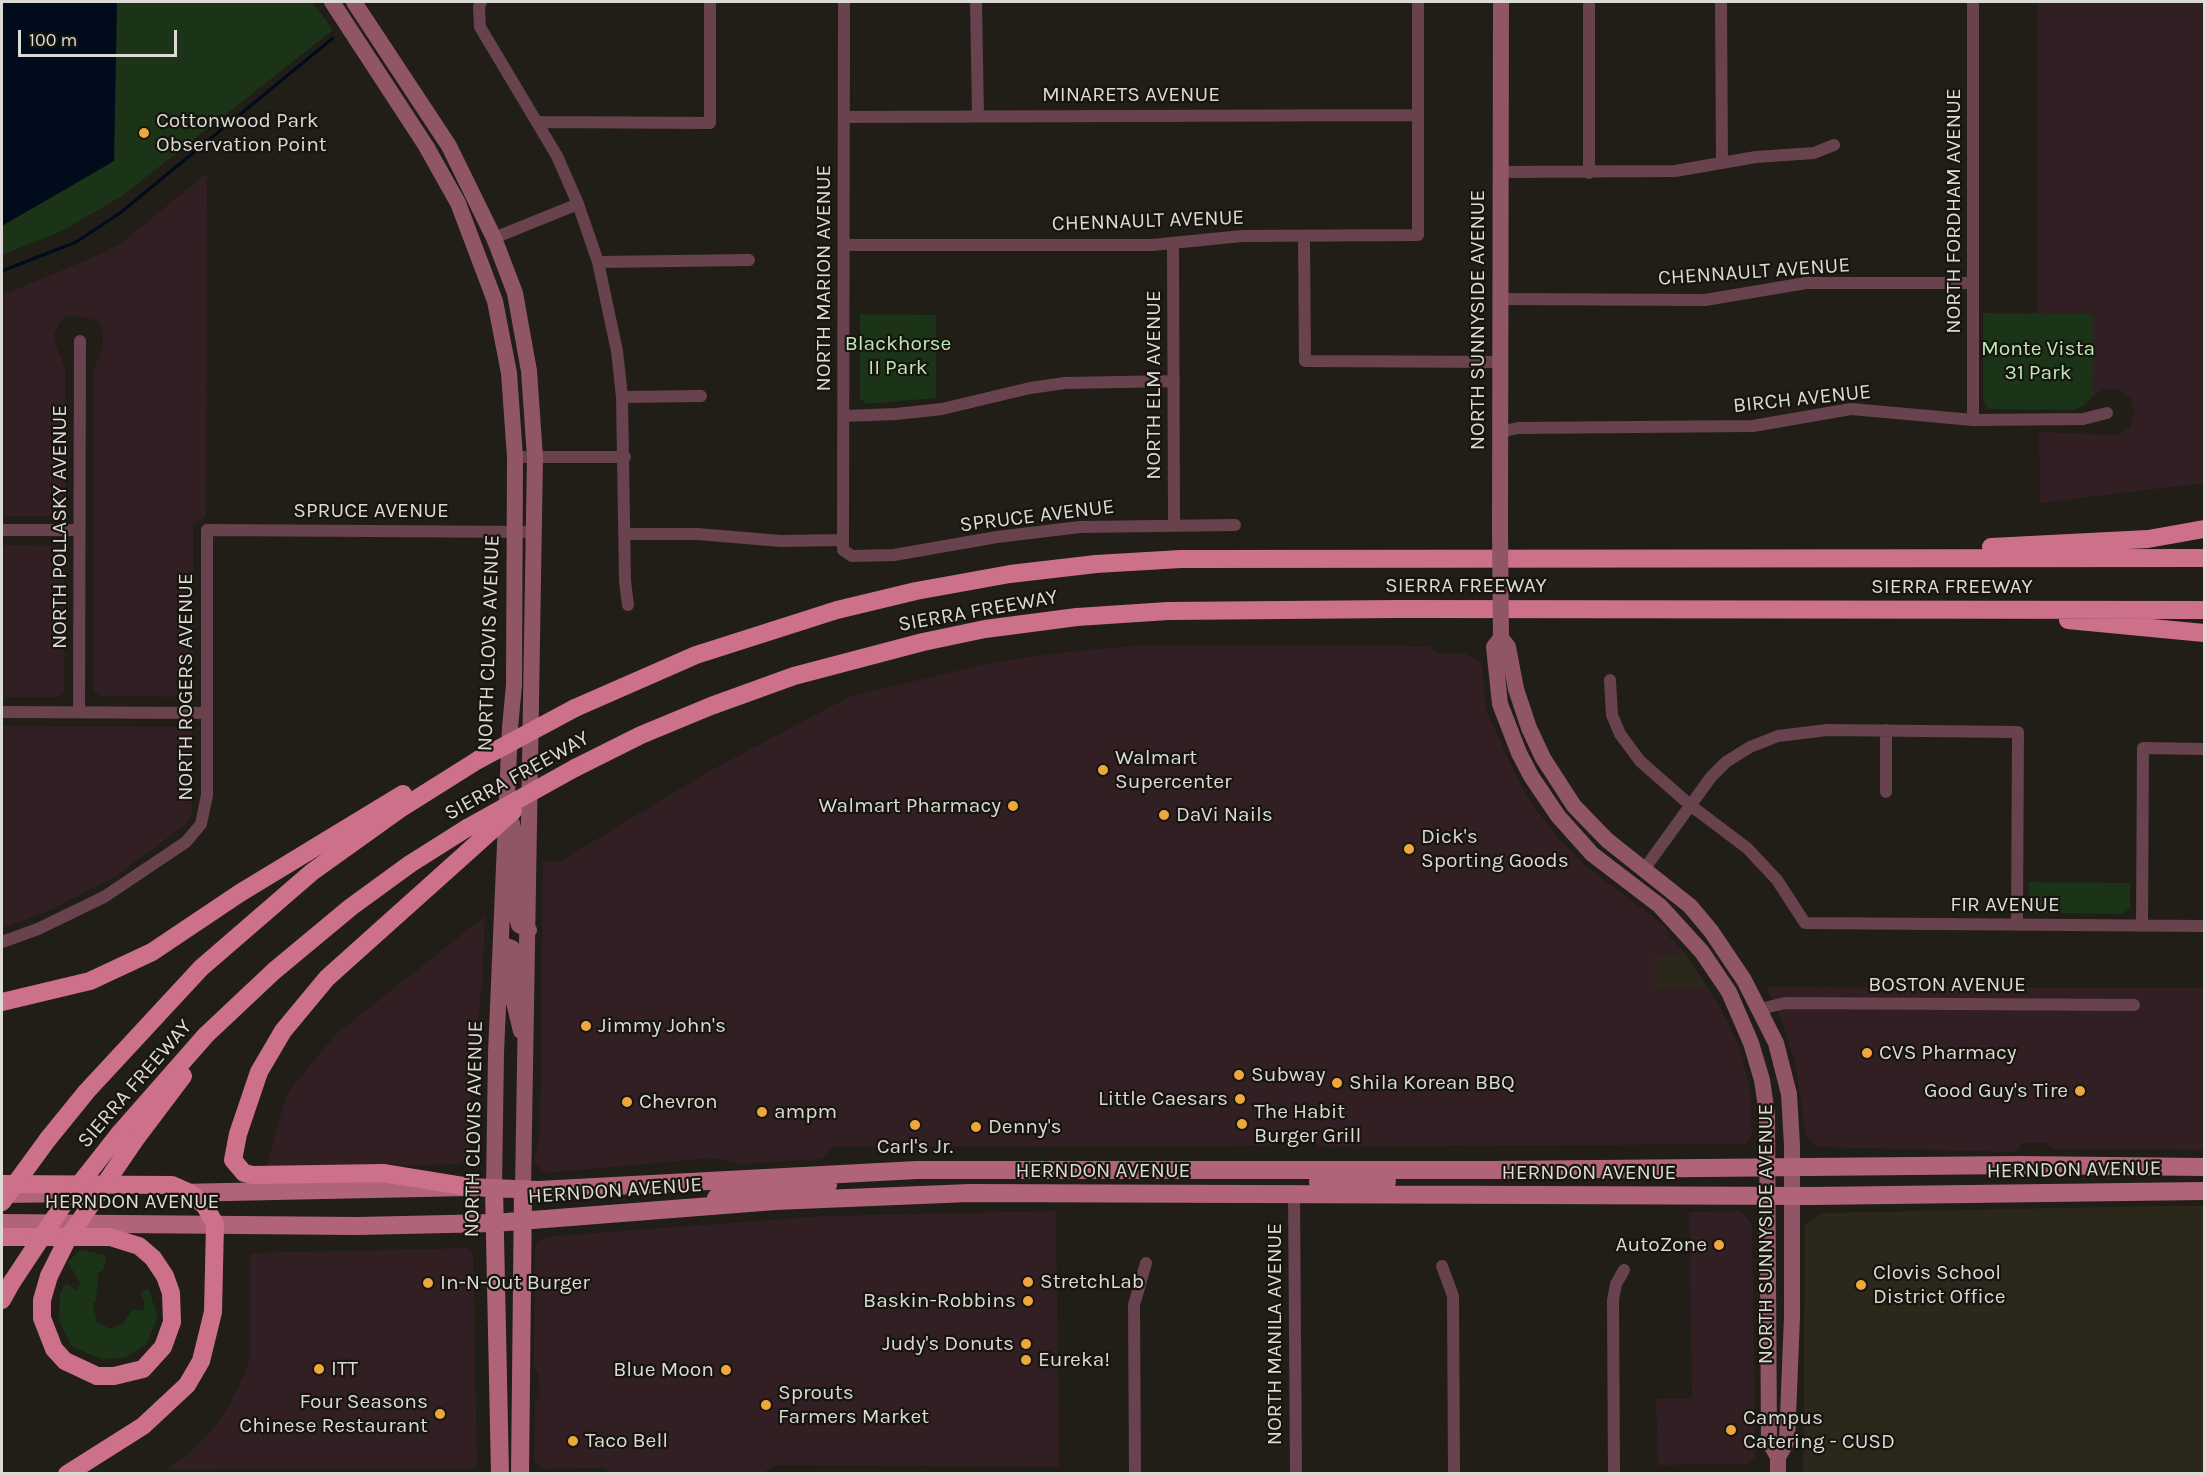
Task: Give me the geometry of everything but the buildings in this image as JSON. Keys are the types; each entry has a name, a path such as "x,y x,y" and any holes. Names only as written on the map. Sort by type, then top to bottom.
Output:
{"highway":[{"path":"1801,560 2148,538 2205,529"},
{"name":"SIERRA FREEWAY","path":"2,1202 48,1139 132,1041 201,968 312,872 400,809 478,760 575,708 696,655 771,629 916,591 1021,573 1096,564 1181,560 2205,558"},
{"path":"2004,610 2082,622 2205,633"},
{"name":"SIERRA FREEWAY","path":"2,1300 63,1205 128,1135 206,1035 274,970 351,907 410,864 467,828 575,768 641,735 711,706 804,674 923,642 985,629 1077,617 1168,611 2205,610"},
{"path":"2,1002 90,981 152,952 240,893 434,775 478,760"},
{"path":"469,1187 383,1173 253,1175 244,1173 233,1160 238,1134 259,1072 283,1031 327,978 539,787"},
{"path":"2,1237 110,1237 139,1246 153,1258 165,1276 171,1293 172,1322 162,1347 143,1369 114,1376 97,1376 64,1361 54,1349 42,1318 42,1300 49,1276 68,1238 128,1135"},
{"path":"2,1184 172,1185 190,1193 205,1206 215,1224 213,1312 201,1361 187,1385 143,1426 67,1473"}],"main road":[{"name":"NORTH CLOVIS AVENUE","path":"332,2 426,146 458,203 495,301 509,373 515,457 514,685 501,944 494,1188 500,1473"},
{"name":"NORTH CLOVIS AVENUE","path":"354,2 449,146 495,238 514,293 532,403 536,457 522,1221 520,1473"},
{"name":"NORTH SUNNYSIDE AVENUE","path":"1502,2 1501,639 1508,647 1516,688 1529,728 1543,758 1574,806 1607,840 1690,906 1711,931 1744,980 1776,1043 1787,1081 1791,1166 1792,1317 1786,1441 1778,1465"},
{"path":"426,146 433,147 443,154 475,215 495,238"},
{"name":"NORTH SUNNYSIDE AVENUE","path":"1501,639 1494,647 1497,689 1509,729 1531,776 1558,816 1592,854 1660,906 1702,952 1729,993 1745,1027 1765,1095 1768,1167 1769,1441 1778,1465"},
{"path":"1497,689 1508,697 1521,732 1542,775 1574,806"},
{"path":"1531,776 1614,861 1631,871 1645,868"},
{"path":"507,799 518,852 517,917 519,925 529,930"},
{"path":"1660,906 1693,927 1714,952 1746,1002 1760,1009"},
{"path":"501,944 512,948 515,954 514,1002 526,1056"},
{"name":"HERNDON AVENUE","path":"2,1194 190,1193 469,1187 523,1189 848,1172 998,1169 1492,1170 1791,1166 2205,1167"},
{"path":"846,1197 857,1184 953,1181 998,1169"},
{"path":"1095,1194 1145,1182 1279,1183 1291,1180 1300,1169"},
{"path":"1294,1194 1298,1184 1304,1182 1440,1182 1492,1170"},
{"path":"680,1209 743,1191 826,1185 838,1181 848,1172"},
{"path":"2173,1191 2205,1185"},
{"name":"HERNDON AVENUE","path":"2,1223 357,1227 494,1223 846,1197 969,1193 1791,1196 2205,1191"},
{"path":"1769,1339 1773,1340 1779,1350 1779,1379 1787,1406"},
{"path":"496,1356 507,1407 511,1473"}],"street":[{"path":"482,2 479,7 480,27 540,122 578,204 598,262 617,351 622,397 628,605"},
{"path":"540,122 710,123 710,2"},
{"name":"NORTH MARION AVENUE","path":"844,2 844,416 841,540 845,554"},
{"path":"976,2 978,115"},
{"path":"1418,2 1418,115"},
{"path":"1721,2 1722,163"},
{"name":"NORTH FORDHAM AVENUE","path":"1973,2 1973,420"},
{"path":"1589,5 1589,173"},
{"name":"MINARETS AVENUE","path":"844,117 1418,115"},
{"name":"CHENNAULT AVENUE","path":"844,245 1173,244 1242,236 1304,238 1418,235 1418,115"},
{"path":"1501,172 1675,171 1756,157 1814,153 1834,145"},
{"path":"495,238 578,204"},
{"path":"1304,238 1305,361 1501,362"},
{"name":"NORTH ELM AVENUE","path":"1173,244 1174,525"},
{"path":"598,262 748,260"},
{"name":"CHENNAULT AVENUE","path":"1501,299 1706,300 1806,283 1973,283"},
{"name":"NORTH POLLASKY AVENUE","path":"79,712 80,341"},
{"path":"844,416 942,409 1030,388 1065,383 1174,381"},
{"path":"622,397 701,396"},
{"name":"BIRCH AVENUE","path":"1500,432 1518,428 1725,428 1753,426 1851,409 1973,420 2083,419 2107,413"},
{"path":"515,457 625,457"},
{"name":"SPRUCE AVENUE","path":"845,554 894,555 997,537 1080,527 1235,525"},
{"path":"2,530 79,530"},
{"name":"SPRUCE AVENUE","path":"207,530 534,532"},
{"name":"NORTH ROGERS AVENUE","path":"2,942 38,929 104,897 147,871 194,833 206,809 207,530"},
{"path":"625,534 697,534 781,541 841,540"},
{"path":"1610,680 1612,715 1620,734 1640,761 1690,805"},
{"path":"2,712 207,713"},
{"path":"1645,868 1690,805 1726,762 1750,747 1778,736 1827,730 2018,732 2017,925"},
{"path":"1886,730 1886,792"},
{"path":"2142,926 2143,748 2205,749"},
{"name":"FIR AVENUE","path":"1690,805 1754,855 1777,880 1805,923 2205,926"},
{"name":"BOSTON AVENUE","path":"1760,1009 1785,1003 2134,1005"},
{"name":"NORTH MANILA AVENUE","path":"1294,1194 1296,1473"},
{"path":"1135,1473 1134,1305 1146,1263"},
{"path":"1442,1266 1453,1296 1454,1473"},
{"path":"1614,1473 1613,1300 1616,1284 1624,1270"}],"shaded area":[{"path":"2038,2 2204,2 2204,483 2040,503 2039,432 2117,435 2130,427 2135,412 2130,398 2119,389 2104,389 2092,397 2092,314 2037,314"},
{"path":"207,173 206,517 193,525 194,692 186,697 102,696 94,691 94,370 103,346 103,332 99,321 74,315 66,316 60,322 54,336 65,367 65,509 58,516 2,516 2,295 99,255 123,242"},
{"path":"2,545 57,546 64,552 64,691 56,697 2,697"},
{"path":"1143,645 1430,646 1437,654 1466,654 1482,663 1486,709 1515,774 1532,804 1561,841 1587,867 1666,927 1670,937 1686,954 1655,955 1655,987 1708,988 1721,1009 1739,1046 1750,1089 1752,1135 1746,1144 1319,1147 1313,1140 1276,1140 1272,1146 833,1147 821,1159 741,1164 713,1158 545,1173 534,1163 540,1132 543,861 561,861 706,773 851,696 995,662"},
{"path":"2,726 185,727 192,733 192,811 190,817 186,824 116,876 51,910 2,928"},
{"path":"485,916 482,984 472,1070 469,1156 461,1164 266,1170 286,1095 335,1035"},
{"path":"1686,954 1708,988 1655,987 1655,955"},
{"path":"1766,987 2204,988 2204,1150 2054,1149 2046,1143 2023,1143 2016,1152 1817,1147 1806,1136 1795,1062 1783,1024"},
{"path":"2204,1206 2204,1473 1803,1473 1805,1224 1823,1213"},
{"path":"1056,1211 1059,1467 775,1465 763,1473 610,1474 605,1468 541,1469 534,1461 535,1402 540,1396 539,1375 534,1367 535,1247 544,1237 823,1216"},
{"path":"1740,1211 1752,1224 1755,1457 1746,1464 1658,1465 1656,1399 1692,1398 1689,1212"},
{"path":"468,1248 473,1254 477,1465 473,1469 165,1470 190,1452 212,1430 230,1404 244,1376 250,1357 250,1253"}],"green space":[{"path":"2,2 312,2 333,30 122,196 62,231 2,255"},
{"name":"Monte Vista 31 Park","path":"1983,313 2093,314 2092,397 2085,405 2074,410 1988,409 1983,400"},
{"name":"Blackhorse II Park","path":"860,314 936,315 936,398 866,404 860,398"},
{"path":"2029,882 2130,883 2130,908 2123,914 2034,913 2029,907"},
{"path":"80,1250 106,1255 104,1269 98,1274 96,1301 93,1304 97,1323 111,1329 123,1323 132,1310 144,1310 144,1301 140,1293 148,1288 158,1317 146,1344 125,1358 102,1359 72,1347 59,1321 60,1293 66,1283 76,1290 80,1283 68,1262"}],"water":[{"path":"2,2 117,2 114,161 2,226"}],"waterway":[{"path":"2,271 76,242 120,213 333,38"}],"place":[{"name":"Cottonwood Park Observation Point","path":"144,133"},
{"name":"Walmart Supercenter","path":"1103,770"},
{"name":"Walmart Pharmacy","path":"1013,806"},
{"name":"DaVi Nails","path":"1164,815"},
{"name":"Dick's Sporting Goods","path":"1409,849"},
{"name":"Jimmy John's","path":"586,1026"},
{"name":"CVS Pharmacy","path":"1867,1053"},
{"name":"Subway","path":"1239,1075"},
{"name":"Shila Korean BBQ","path":"1337,1083"},
{"name":"Good Guy's Tire","path":"2080,1091"},
{"name":"Little Caesars","path":"1240,1099"},
{"name":"Chevron","path":"627,1102"},
{"name":"ampm","path":"762,1112"},
{"name":"The Habit Burger Grill","path":"1242,1124"},
{"name":"Carl's Jr.","path":"915,1125"},
{"name":"Denny's","path":"976,1127"},
{"name":"AutoZone","path":"1719,1245"},
{"name":"StretchLab","path":"1028,1282"},
{"name":"In-N-Out Burger","path":"428,1283"},
{"name":"Clovis School District Office","path":"1861,1285"},
{"name":"Baskin-Robbins","path":"1028,1301"},
{"name":"Judy's Donuts","path":"1026,1344"},
{"name":"Eureka!","path":"1026,1360"},
{"name":"ITT","path":"319,1369"},
{"name":"Blue Moon","path":"726,1370"},
{"name":"Sprouts Farmers Market","path":"766,1405"},
{"name":"Four Seasons Chinese Restaurant","path":"440,1414"},
{"name":"Campus Catering - CUSD","path":"1731,1430"},
{"name":"Taco Bell","path":"573,1441"}]}
